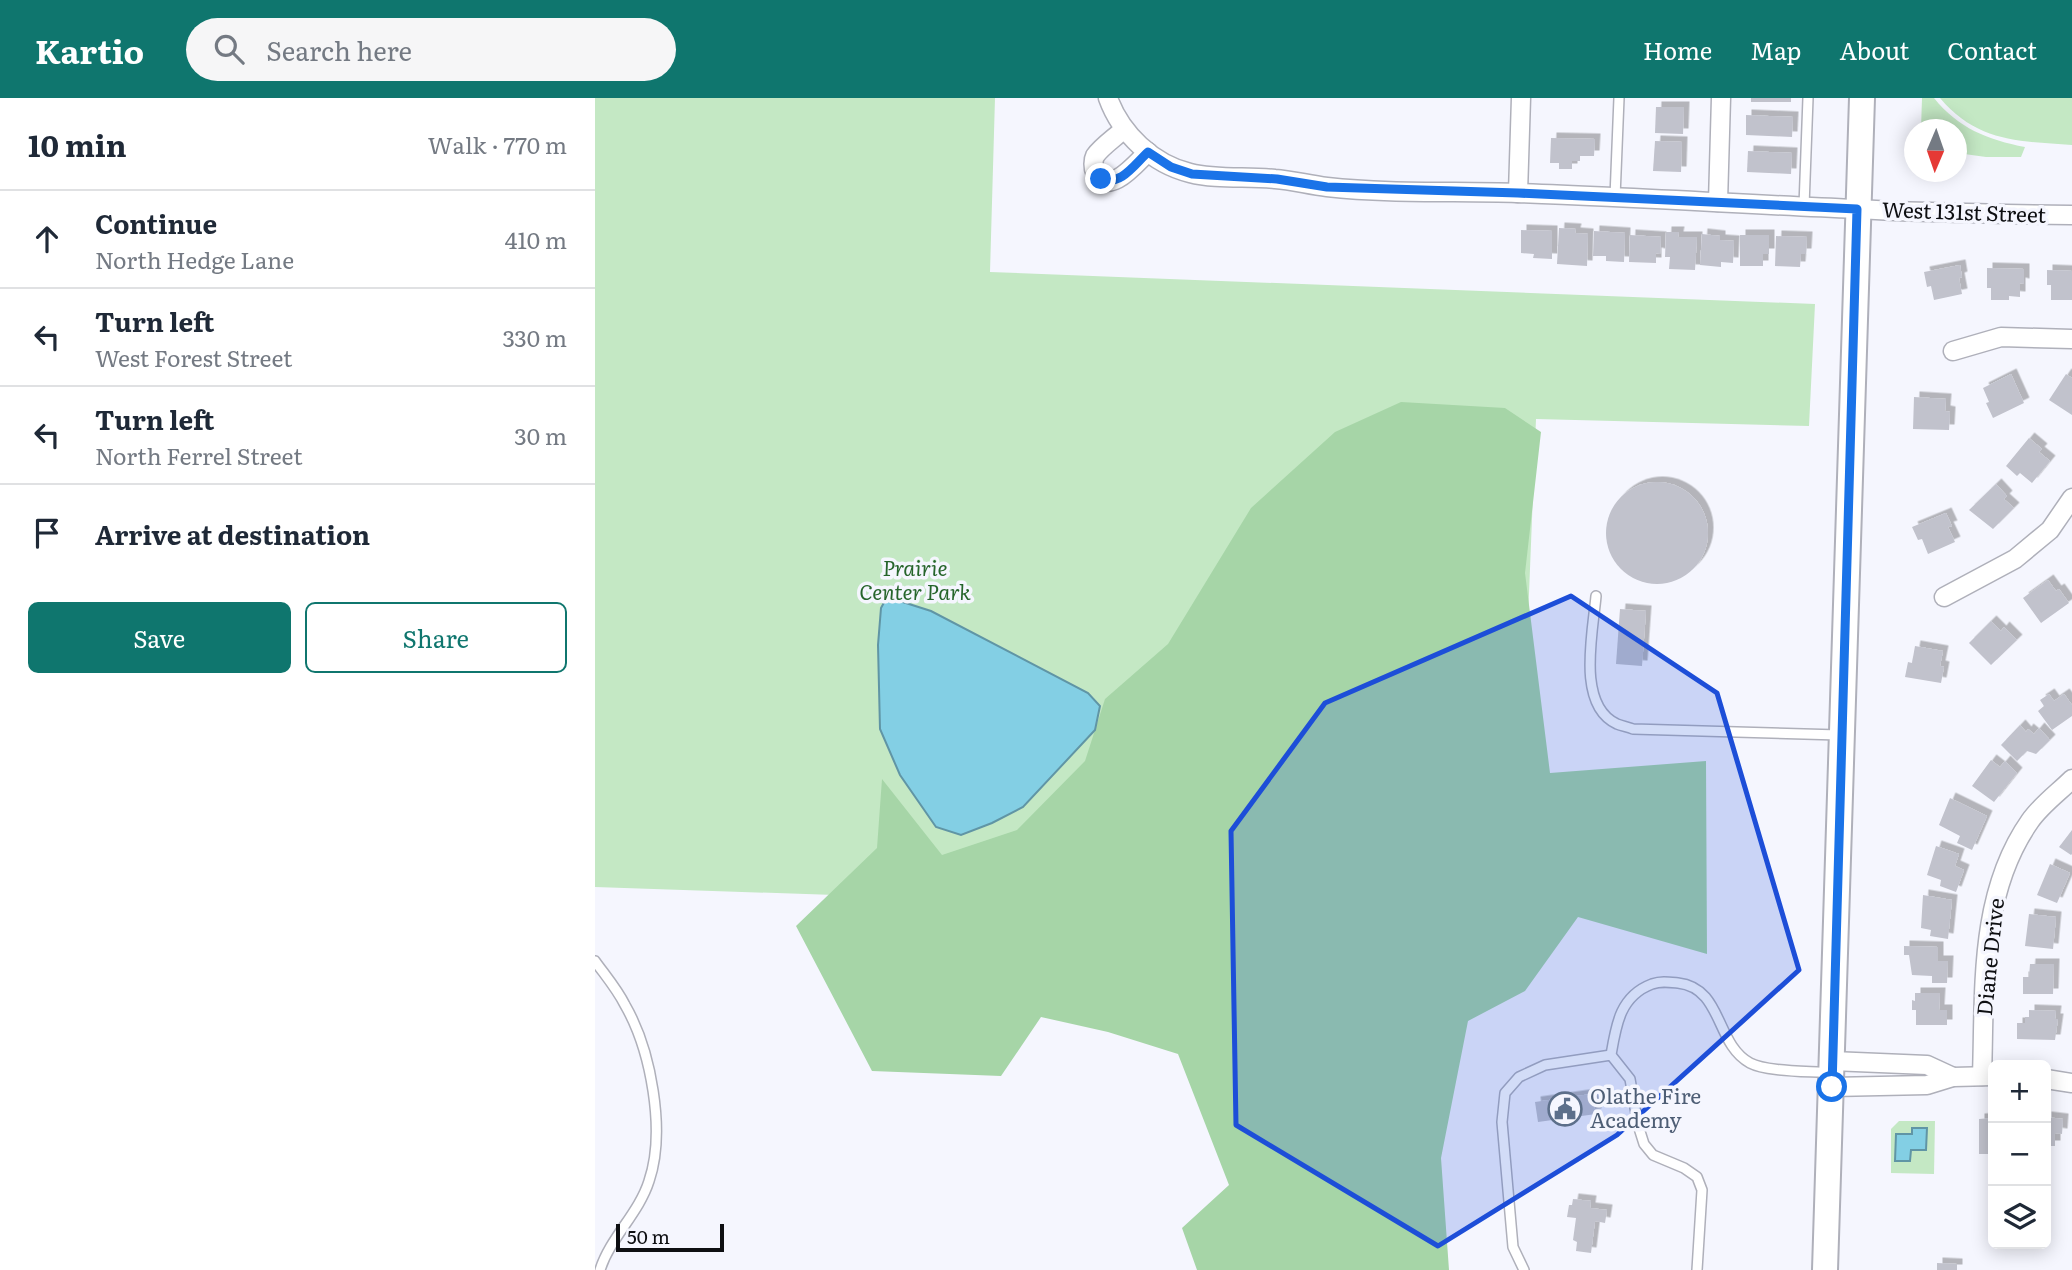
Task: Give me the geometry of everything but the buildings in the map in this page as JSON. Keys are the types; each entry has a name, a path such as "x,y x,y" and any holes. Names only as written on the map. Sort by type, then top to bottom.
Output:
{"street":[{"name":"West 131st Street","path":"1108,98 1113,113 1124,128 1151,155 1171,167 1192,174 1277,179 1347,188 2072,215"},
{"path":"1518,193 1521,98"},
{"path":"1718,202 1721,98"},
{"path":"1825,1270 1862,98"},
{"path":"1124,128 1095,156 1095,174 1109,182 1117,181 1151,155"},
{"path":"1954,351 2001,337 2072,339"},
{"path":"1944,597 2015,559 2050,530 2072,498"},
{"name":"Diane Drive","path":"1988,1076 1986,962 1994,900 2007,861 2031,819 2072,779"},
{"path":"1832,1074 1927,1065 1953,1077"},
{"path":"1832,1074 1927,1085 1953,1077 1988,1076"},
{"path":"2051,1080 2072,1083"}],"lane":[{"path":"1615,197 1619,98"},
{"path":"1804,206 1808,98"},
{"path":"1596,596 1590,664 1591,691 1600,709 1615,724 1633,729 1841,735"},
{"path":"595,961 626,1006 648,1063 655,1100 656,1133 649,1182 600,1270"},
{"path":"1697,1270 1702,1190 1697,1177 1684,1168 1653,1155 1644,1144 1630,1079 1611,1055 1623,1006 1639,989 1661,981 1685,984 1705,995 1717,1012 1723,1032 1734,1052 1752,1064 1832,1074"},
{"path":"1524,1270 1513,1247 1502,1122 1505,1093 1519,1077 1545,1065 1611,1055"}],"highlighted area":[{"path":"1571,596 1717,693 1799,970 1617,1135 1438,1246 1236,1125 1231,831 1325,703"}],"green space":[{"name":"Prairie Center Park","path":"595,98 995,98 990,272 1815,304 1809,426 1536,419 1516,918 595,887"},
{"path":"1922,98 1934,98 1956,119 1921,119"},
{"path":"1940,98 2072,98 2072,145 2000,136 1984,131 1954,112"},
{"path":"1967,127 1999,141 2025,147 2021,157 1967,154"},
{"path":"1401,402 1505,408 1541,432 1525,573 1550,773 1706,761 1707,954 1578,917 1525,991 1468,1021 1441,1158 1449,1270 1197,1270 1182,1228 1229,1185 1178,1054 1108,1032 1041,1017 1001,1076 872,1071 796,926 877,848 882,779 942,855 1017,830 1085,761 1105,699 1168,644 1251,508 1335,432"},
{"path":"1899,1121 1935,1121 1934,1174 1891,1173 1891,1129"}],"water":[{"path":"887,597 931,611 1088,693 1100,706 1095,730 1023,807 961,835 936,827 900,775 880,729 878,645 881,608"},
{"path":"1912,1128 1927,1128 1926,1150 1911,1150 1910,1161 1895,1161 1896,1134 1912,1134"}],"place":[{"name":"Olathe Fire Academy","path":"1565,1109"}],"route":[{"path":"1101,179 1117,181 1148,152 1171,167 1192,174 1277,179 1327,187 1857,209 1832,1087"}]}
